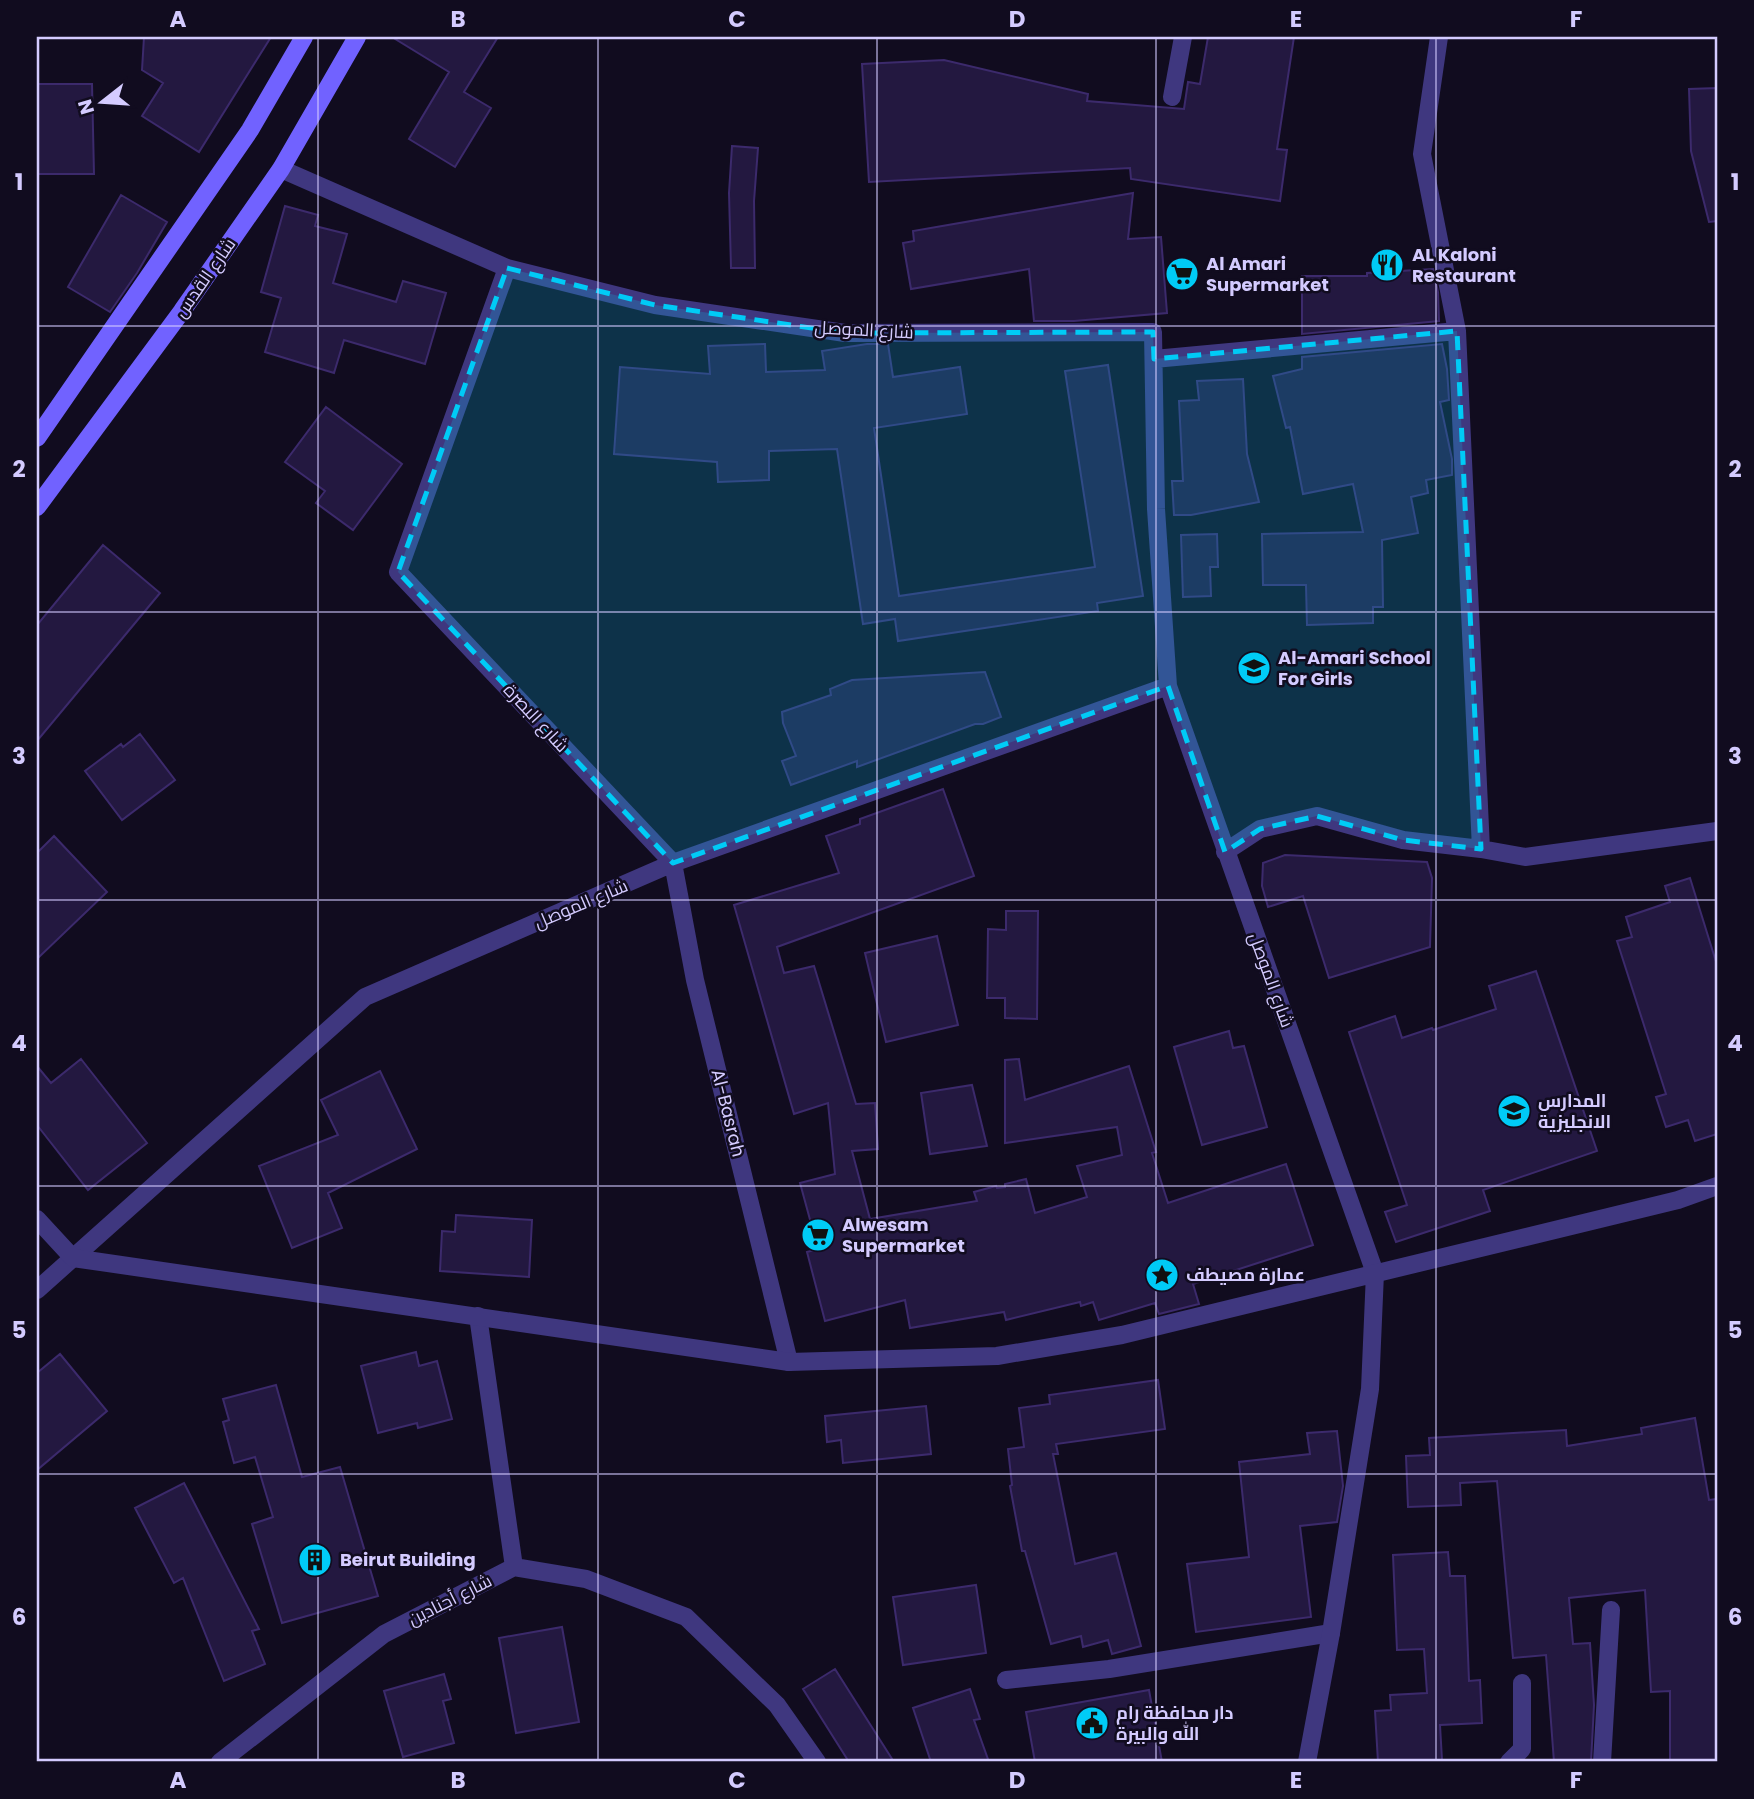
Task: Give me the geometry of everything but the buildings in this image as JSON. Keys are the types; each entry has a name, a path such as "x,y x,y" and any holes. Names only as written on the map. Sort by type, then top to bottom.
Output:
{"main road":[{"path":"37,438 250,130 304,37"},
{"name":"شارع القدس","path":"37,507 182,312 281,169 357,37"}],"street":[{"path":"1172,97 1183,37"},
{"path":"1439,37 1422,154 1457,331 1481,849"},
{"path":"281,169 507,268"},
{"name":"شارع الموصل","path":"507,268 655,304 845,332 1153,332 1156,509 1168,686 1376,1273"},
{"name":"شارع البصرة","path":"507,268 398,572 673,863"},
{"path":"1154,359 1457,331"},
{"name":"شارع الموصل","path":"37,1290 365,997 673,863 1168,686"},
{"path":"1225,852 1260,829 1317,816 1403,840 1525,857 1717,831"},
{"name":"Al-Basrah","path":"673,863 695,980 789,1362"},
{"path":"37,1219 73,1258 789,1362 998,1356 1122,1335 1678,1200 1717,1186"},
{"path":"1307,1762 1331,1633 1370,1389 1376,1273"},
{"path":"478,1316 514,1567 586,1579 686,1617 777,1705 817,1762"},
{"name":"شارع أجنادين","path":"220,1762 384,1634 514,1567"},
{"path":"1602,1762 1611,1610"},
{"path":"1006,1680 1109,1669 1331,1633"},
{"path":"1509,1762 1522,1749 1522,1684"}],"highlighted area":[{"path":"507,268 655,305 845,333 1153,332 1154,359 1457,331 1481,849 1403,840 1317,816 1260,829 1225,852 1168,686 673,863 398,572"}],"place":[{"name":"AL Kaloni Restaurant","path":"1387,265"},
{"name":"Al Amari Supermarket","path":"1182,274"},
{"name":"Al-Amari School For Girls","path":"1254,668"},
{"name":"المدارس الانجليزية","path":"1514,1111"},
{"name":"Alwesam Supermarket","path":"818,1235"},
{"name":"عمارة مصيطف","path":"1162,1275"},
{"name":"Beirut Building","path":"315,1560"},
{"name":"دار محافظة رام الله والبيرة","path":"1092,1723"}]}
